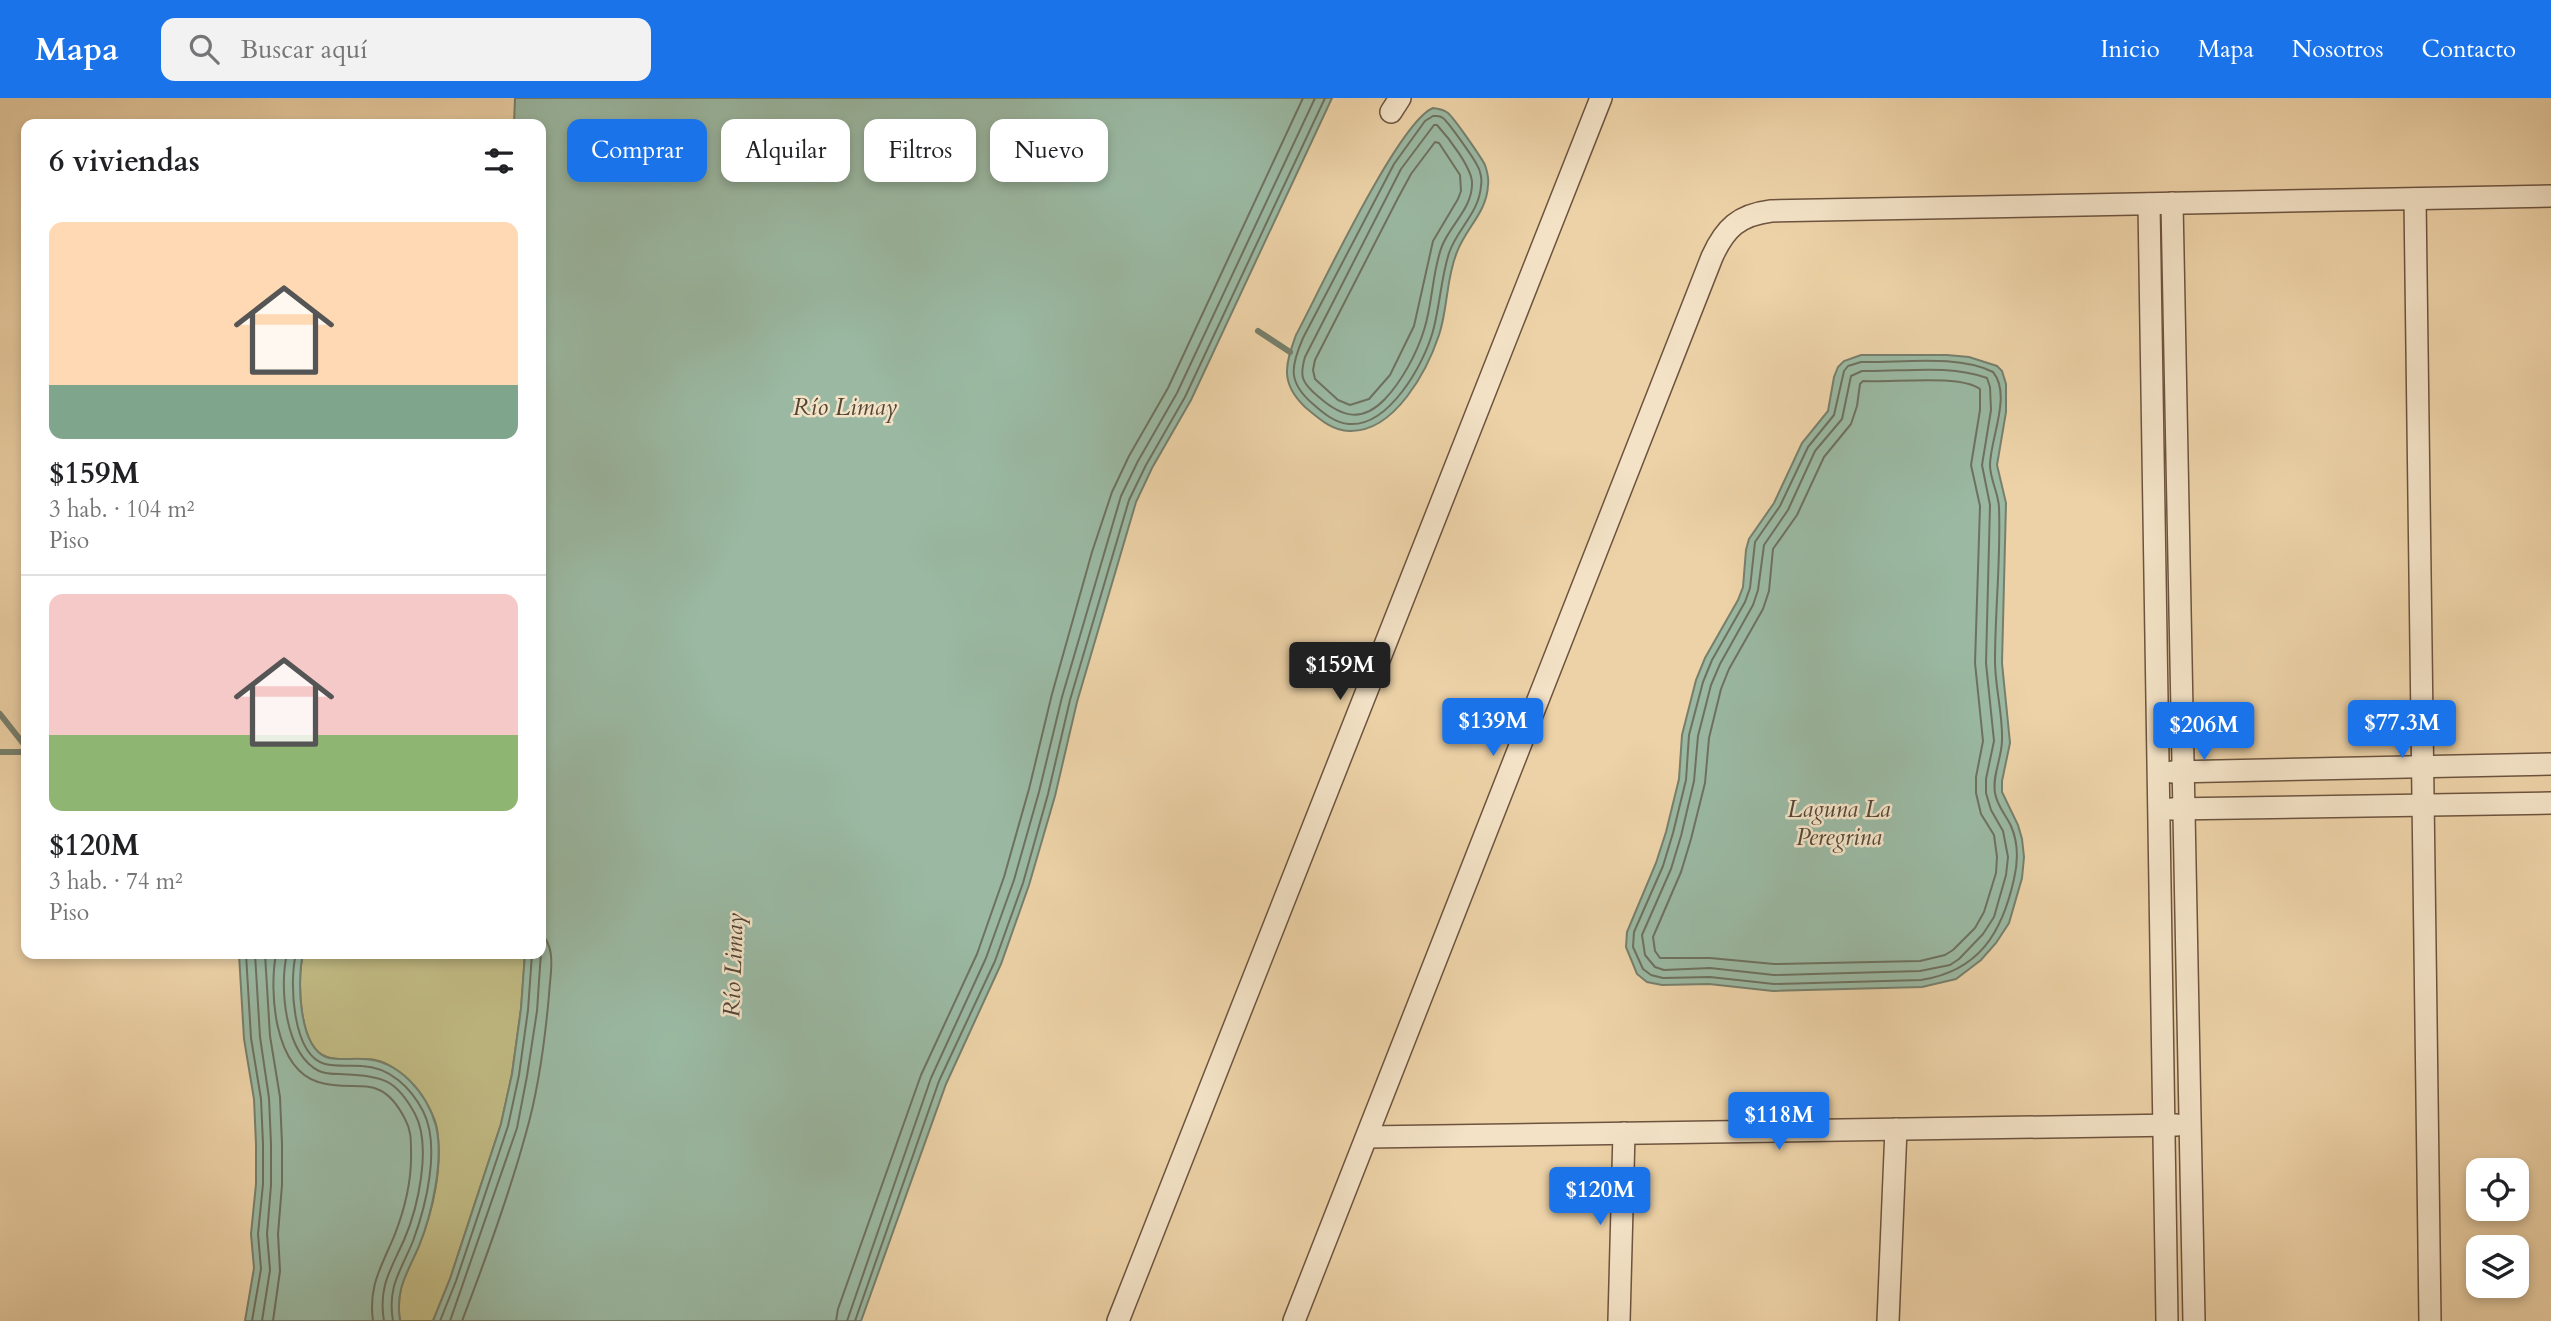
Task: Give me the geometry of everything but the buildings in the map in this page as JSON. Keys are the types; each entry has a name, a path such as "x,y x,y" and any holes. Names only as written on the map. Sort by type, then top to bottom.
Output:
{"street":[{"path":"1118,1321 1601,98"},
{"path":"1294,1321 1712,257 1726,231 1735,222 1746,216 1771,211 2551,196"},
{"path":"2415,199 2431,1321"},
{"path":"2172,203 2194,1321"},
{"path":"2149,204 2167,1321"},
{"path":"2158,773 2551,764"},
{"path":"2158,809 2551,803"},
{"path":"1367,1137 2190,1125"},
{"path":"1888,1321 1896,1129"},
{"path":"1619,1321 1623,1133"}],"shaded area":[{"path":"302,959 525,959 512,1074 501,1124 450,1279 433,1321 400,1321 399,1299 403,1281 424,1232 436,1188 439,1143 434,1119 414,1087 385,1063 369,1059 327,1057 317,1051 305,1027 302,1011"}],"water":[{"name":"Río Limay","path":"515,98 1332,98 1191,400 1136,502 1077,702 1055,796 1029,885 1001,964 946,1084 861,1321 433,1321 450,1279 501,1124 512,1074 525,959 546,959 546,119 514,119"},
{"path":"1433,108 1451,116 1483,161 1488,178 1487,195 1457,252 1439,335 1417,381 1395,410 1382,421 1367,428 1344,431 1321,420 1297,398 1288,382 1289,356 1296,335 1380,175 1418,120"},
{"name":"Laguna La Peregrina","path":"1861,355 1969,357 1997,366 2002,371 2006,384 2006,412 1997,465 2006,503 2002,663 2010,743 2002,792 2018,825 2024,857 2022,878 2009,923 1981,960 1956,979 1922,987 1773,991 1709,984 1662,985 1647,982 1637,974 1626,947 1627,932 1666,832 1679,779 1682,735 1696,680 1743,587 1749,539 1774,503 1802,443 1828,411 1838,367 1844,361"},
{"path":"239,959 302,959 302,1010 310,1040 317,1050 330,1058 363,1059 388,1065 410,1080 426,1102 436,1126 438,1170 424,1233 401,1291 400,1321 245,1321 254,1268 251,1234 256,1184 256,1144 254,1099 244,1039"}],"waterway":[{"path":"1258,331 1290,352"},
{"path":"0,714 21,741"},
{"path":"0,752 21,752"}]}
